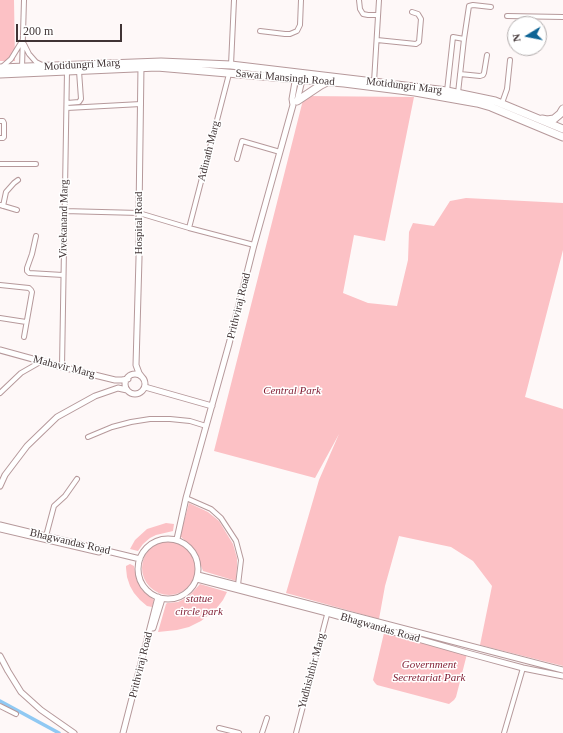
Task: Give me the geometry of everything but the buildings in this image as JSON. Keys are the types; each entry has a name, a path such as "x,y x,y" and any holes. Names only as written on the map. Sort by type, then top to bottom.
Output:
{"main road":[{"name":"Motidungri Marg","path":"0,68 22,70 45,66 141,65 161,62 231,65 300,76 374,82 458,93 502,103 538,119 561,133"},
{"name":"Sawai Mansingh Road","path":"0,74 22,70 79,71 141,65 157,68 229,74 300,76 415,92 477,103 561,133"},
{"path":"295,103 328,81"},
{"path":"538,119 554,119 563,109"},
{"path":"561,133 563,117"}],"street":[{"path":"22,70 24,0"},
{"path":"231,65 234,0"},
{"path":"260,32 290,34 297,31 300,25 301,0"},
{"path":"359,0 360,9 363,14 378,15"},
{"path":"374,82 380,0"},
{"path":"458,93 464,39 470,6 491,7"},
{"path":"377,40 416,44 420,42 421,19 418,14 412,12"},
{"path":"547,17 563,17"},
{"path":"447,91 453,37 464,39"},
{"path":"23,40 28,54 40,65 45,66"},
{"path":"0,68 12,59 23,40"},
{"path":"460,74 483,75 487,55"},
{"path":"502,103 507,89 510,60"},
{"name":"Hospital Road","path":"141,65 139,258 136,365 142,377"},
{"name":"Vivekanand Marg","path":"62,367 67,71"},
{"path":"67,103 79,102 81,99 79,71"},
{"name":"Adinath Marg","path":"189,228 229,74"},
{"name":"Prithviraj Road","path":"177,540 186,498 229,344 254,245 295,103 300,76"},
{"path":"67,108 141,104"},
{"path":"0,121 3,121 4,123 4,136 3,138 0,138"},
{"path":"237,159 242,141 280,152"},
{"path":"0,164 36,164"},
{"path":"17,210 1,206 6,192 18,180"},
{"path":"64,211 139,213 254,245"},
{"path":"36,236 27,268 28,273 63,275"},
{"path":"0,285 29,288 32,292 24,337"},
{"path":"0,318 26,322"},
{"name":"Mahavir Marg","path":"0,350 108,378 122,380 128,379"},
{"path":"0,393 21,373 42,361"},
{"path":"127,390 126,384 128,379 133,375 136,365"},
{"path":"0,486 27,446 56,417 95,396 118,388 122,388 135,394 141,392 145,387 145,382 142,377 133,375"},
{"path":"108,378 112,385 108,391"},
{"path":"145,387 212,406"},
{"path":"88,437 112,427 150,419 183,420 206,426"},
{"path":"46,536 54,506 65,496 77,479"},
{"path":"186,498 211,509 221,518 236,541 241,560 238,585"},
{"name":"Bhagwandas Road","path":"0,525 139,560"},
{"name":"Bhagwandas Road","path":"0,529 139,560"},
{"path":"164,539 177,540 186,544 193,551 199,570 198,577 194,585 186,594 174,599 160,598 152,595 143,586 138,574 139,560 146,548 152,543 164,539"},
{"name":"Bhagwandas Road","path":"198,577 238,585 471,654 523,668 563,676"},
{"name":"Bhagwandas Road","path":"198,577 563,670"},
{"name":"Prithviraj Road","path":"125,733 160,598"},
{"name":"Yudhishthir Marg","path":"296,733 328,611"},
{"path":"0,656 21,692 41,710 74,733"},
{"path":"504,733 523,668"},
{"path":"0,706 16,714"},
{"path":"262,733 267,718"},
{"path":"219,728 240,733"}],"green space":[{"path":"0,0 14,0 15,61 0,61"},
{"name":"Central Park","path":"304,96 414,97 385,241 354,235 343,293 368,303 397,306 408,260 409,232 413,223 434,226 450,201 466,198 563,203 563,250 525,397 563,409 563,666 480,645 492,586 473,561 451,547 399,536 385,586 379,619 286,593 319,480 339,434 315,478 214,451"},
{"path":"189,503 208,512 219,521 233,544 237,558 236,581 203,571 196,553 180,536"},
{"path":"166,523 174,524 173,531 150,538 138,551 130,549 135,540 147,529"},
{"path":"169,541 179,543 188,549 194,558 196,568 194,578 188,587 179,593 169,595 159,593 150,587 144,578 142,568 144,558 150,549 159,543"},
{"name":"statue circle park","path":"130,564 134,566 136,578 142,590 154,600 152,607 147,606 140,600 130,586 126,566"},
{"name":"statue circle park","path":"200,584 227,592 216,609 201,621 189,627 158,632 166,604 178,602 188,597"},
{"name":"Government Secretariat Park","path":"384,633 467,654 454,700 449,704 377,685 373,680"}],"waterway":[{"path":"0,701 59,733"}]}
